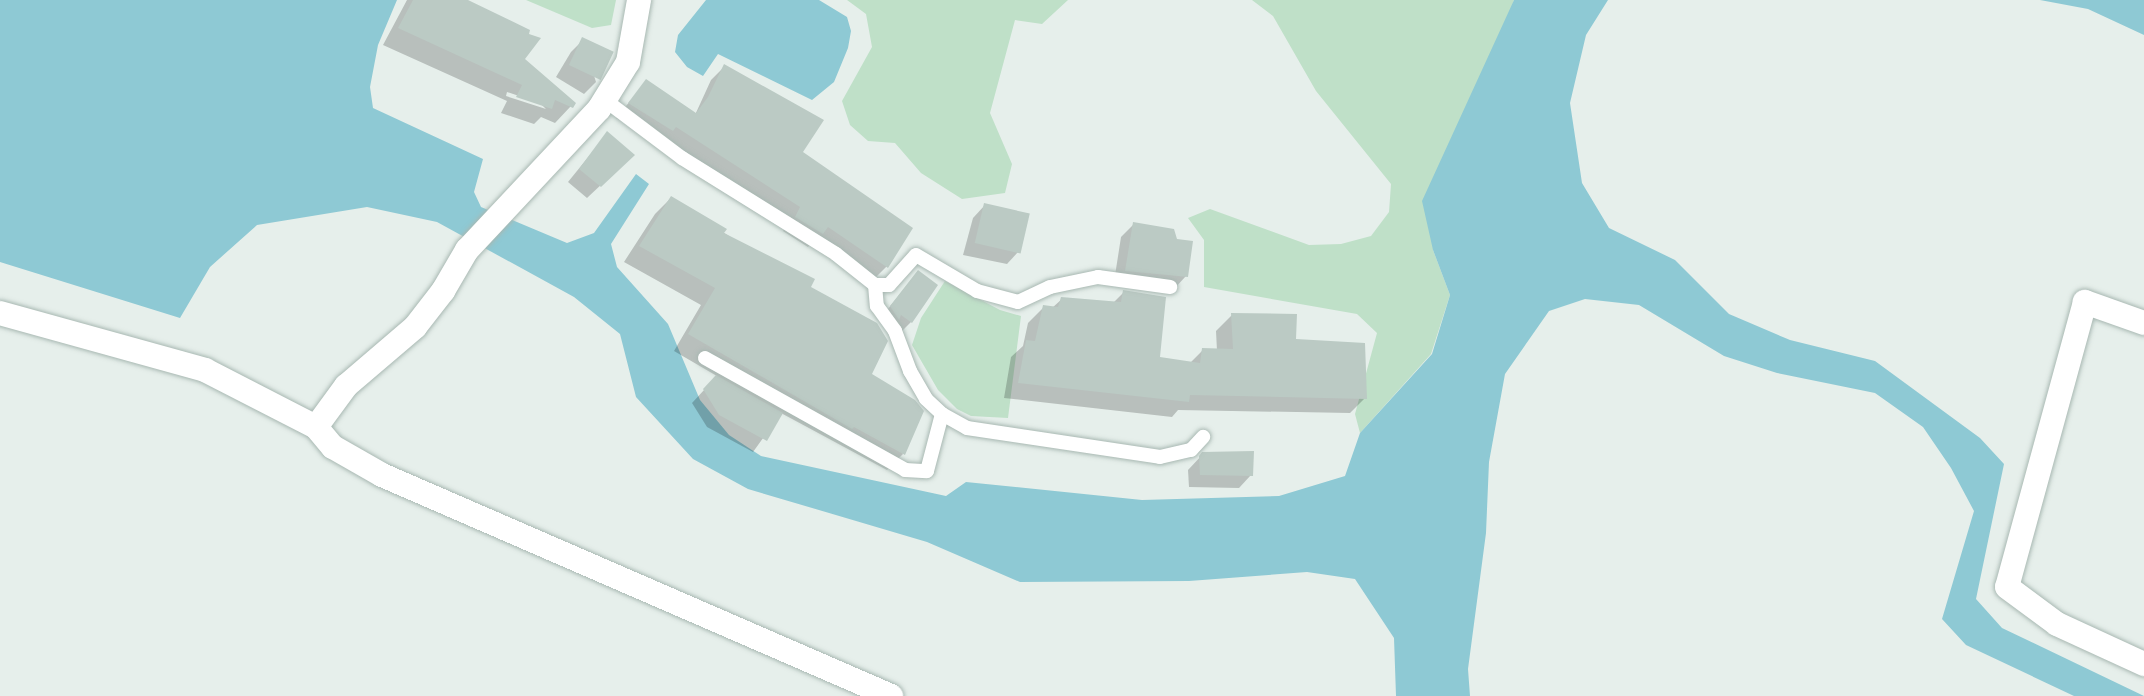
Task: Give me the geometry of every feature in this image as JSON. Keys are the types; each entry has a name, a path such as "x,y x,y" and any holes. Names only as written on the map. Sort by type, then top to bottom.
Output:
{"street":[{"path":"316,427 346,386 415,327 443,291 467,250 605,100 628,62 639,0"},
{"path":"2144,323 2085,302 2007,587 2057,624 2144,664"},
{"path":"0,313 205,370 316,427 333,447 382,475 891,696"}],"lane":[{"path":"605,100 682,158 836,254 875,285 889,285 916,255 977,291 1018,302 1050,287 1098,277 1170,287"},
{"path":"875,285 877,306 895,331 910,371 926,399 942,414 967,428 1160,457 1191,450 1203,437"},
{"path":"705,358 905,470 927,471 942,414"}],"green space":[{"path":"526,0 616,0 611,25 592,28"},
{"path":"847,0 1068,0 1042,24 1015,20 990,113 1012,164 1005,193 962,199 921,173 895,143 868,141 850,125 842,101 872,47 866,14"},
{"path":"1252,0 1514,0 1433,250 1450,295 1431,354 1360,433 1355,414 1377,333 1357,314 1204,287 1204,240 1188,218 1210,209 1309,245 1341,244 1371,236 1389,212 1391,184 1316,91 1273,16"},
{"path":"945,281 1000,310 1021,316 1008,418 971,416 957,409 938,390 912,345 921,318"}],"water":[{"path":"0,0 397,0 378,45 370,87 373,108 483,159 474,192 481,207 567,243 594,233 636,174 649,184 611,244 617,267 668,324 700,400 729,435 761,456 946,496 966,482 1142,500 1279,496 1345,476 1360,433 1432,354 1450,295 1433,250 1422,201 1514,0 1608,0 1586,35 1570,103 1582,183 1609,228 1675,260 1729,314 1790,340 1875,361 1980,438 2004,464 1976,599 2002,628 2144,696 2074,696 1966,645 1942,619 1974,511 1951,468 1923,427 1875,393 1777,373 1724,356 1639,305 1585,299 1549,311 1505,374 1489,462 1486,533 1468,669 1470,696 1396,696 1394,638 1355,579 1307,572 1189,581 1020,582 927,542 748,489 693,459 636,397 620,334 574,297 437,222 367,207 257,225 210,267 180,318 0,262"},
{"path":"706,0 819,0 847,17 851,31 848,48 834,82 812,100 718,54 703,76 687,67 675,52 678,35"},
{"path":"2040,0 2144,0 2144,35 2088,9"}],"building":[{"path":"413,0 468,0 530,30 529,34 541,38 525,59 576,103 573,108 555,100 552,109 516,97 522,85 398,28"},
{"path":"582,37 614,52 601,80 569,65"},
{"path":"724,64 824,120 803,152 913,228 888,268 828,227 823,234 795,217 800,207 676,127 673,131 628,103 646,79 696,113 708,97"},
{"path":"607,131 635,155 601,187 579,169"},
{"path":"671,196 727,229 724,233 815,279 811,287 877,323 888,341 872,374 915,400 924,411 905,455 854,427 852,429 688,334 715,288 639,246"},
{"path":"984,203 1030,214 1021,254 975,243"},
{"path":"1133,222 1174,229 1177,239 1193,241 1188,277 1125,271"},
{"path":"918,270 938,285 912,323 901,315 899,320 890,306"},
{"path":"1123,290 1166,297 1160,357 1200,363 1202,348 1233,349 1231,313 1297,314 1296,339 1365,343 1367,399 1190,395 1189,402 1018,383 1026,340 1035,341 1043,305 1058,307 1061,297 1121,302"},
{"path":"716,375 783,413 767,441 719,415 703,389"},
{"path":"1254,451 1253,476 1200,475 1199,456 1202,452"}]}
